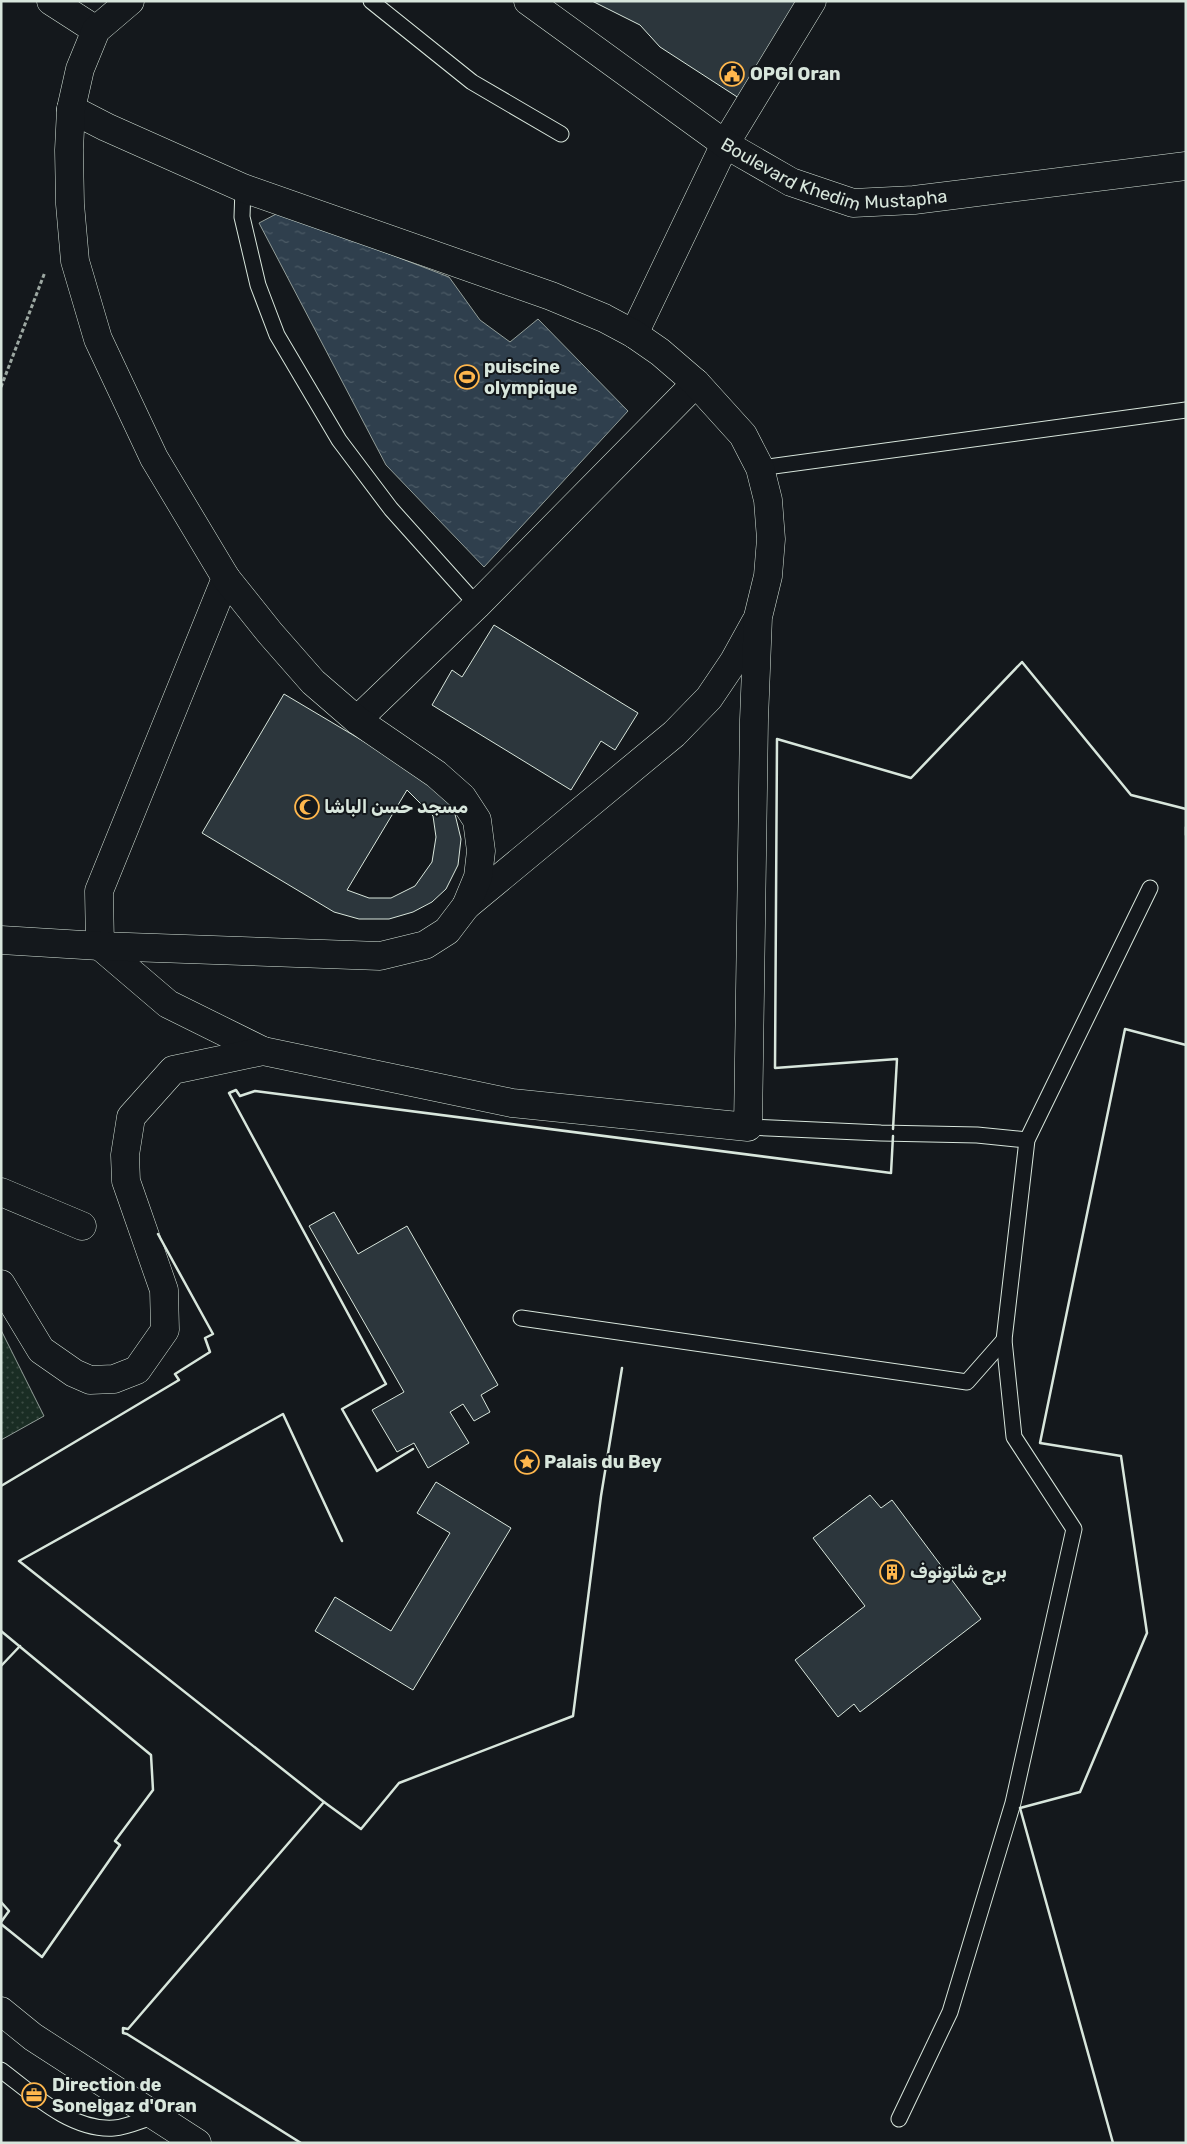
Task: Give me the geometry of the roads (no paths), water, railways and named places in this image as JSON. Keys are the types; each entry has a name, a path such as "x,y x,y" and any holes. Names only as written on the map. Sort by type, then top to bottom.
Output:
{"street":[{"path":"51,1 96,30"},
{"path":"66,1 96,30"},
{"path":"130,1 96,30 80,70 71,109 69,150 70,204 75,261 98,338 154,458 226,578 270,634 313,682 357,720 436,774 462,798 477,820 480,851 478,877 466,906"},
{"name":"Boulevard Khedim Mustapha","path":"528,1 725,144 791,182 853,203 914,200 1186,166"},
{"path":"634,334 725,144 812,1"},
{"path":"71,109 106,127 243,188 551,296 604,318 634,334 660,352 696,383 743,435 760,468 768,500 771,539 768,576 758,617 754,720 748,1127 512,1103 263,1051 168,1004 100,946 99,891 226,578"},
{"path":"357,720 477,605 696,383"},
{"path":"1,940 100,946 380,956 425,945 446,931 466,906 674,734 709,698 734,662 758,617"},
{"path":"1,1284 41,1350 74,1373 90,1380 114,1379 137,1370 165,1330 164,1290 126,1181 125,1154 131,1117 173,1070 263,1051"},
{"path":"1,1192 82,1226"},
{"path":"1,2011 34,2037 197,2143"}],"lane":[{"path":"371,1 472,82 561,134"},
{"path":"243,188 242,217 258,285 277,335 339,440 391,510 477,605"},
{"path":"760,468 1186,410"},
{"path":"899,2118 950,2012 1013,1803 1074,1528 1014,1436 1004,1340 1027,1140 1150,888"},
{"path":"748,1127 976,1135 1027,1140"},
{"path":"521,1318 967,1382 1004,1340"},
{"path":"1,2070 59,2114 93,2126 114,2128 155,2116"}],"water":[{"name":"puiscine olympique","path":"280,212 449,277 480,320 510,342 538,319 628,411 484,567 386,465 259,223"}],"place":[{"name":"OPGI Oran","path":"732,74"},
{"name":"puiscine olympique","path":"467,377"},
{"name":"مسجد حسن الباشا","path":"307,807"},
{"name":"Palais du Bey","path":"527,1462"},
{"name":"برج شاتونوف","path":"892,1572"},
{"name":"Direction de Sonelgaz d'Oran","path":"34,2095"}]}
